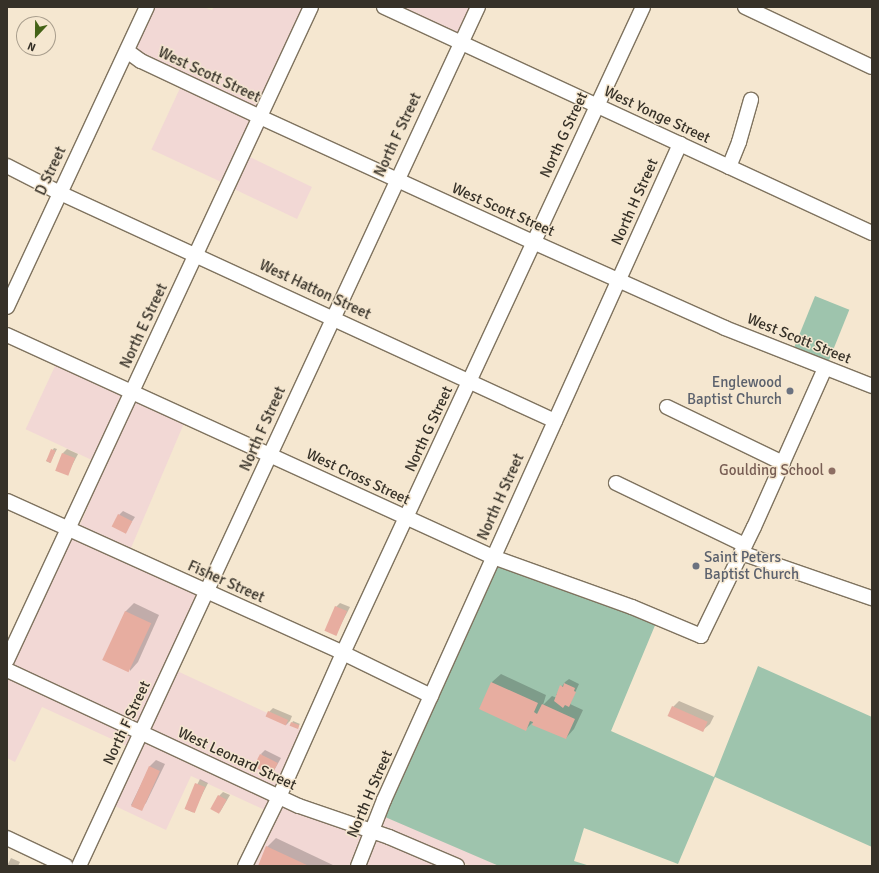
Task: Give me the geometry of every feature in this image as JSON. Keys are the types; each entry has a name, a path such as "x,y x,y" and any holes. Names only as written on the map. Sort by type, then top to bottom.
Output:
{"street":[{"name":"D Street","path":"7,307 147,7"},
{"name":"North E Street","path":"7,660 311,7"},
{"name":"West Yonge Street","path":"384,7 872,233"},
{"name":"North F Street","path":"79,866 270,455 332,317 460,42 478,7"},
{"name":"North G Street","path":"245,866 279,797 343,653 643,7"},
{"path":"745,7 872,67"},
{"name":"West Scott Street","path":"127,51 141,61 260,117 533,242 725,328 872,386"},
{"path":"729,167 740,142 751,100"},
{"name":"North H Street","path":"358,866 431,696 680,144"},
{"name":"West Hatton Street","path":"7,166 60,193 332,317 554,422"},
{"name":"West Cross Street","path":"7,335 131,393 493,557 632,607 701,636 743,549"},
{"path":"743,549 826,368"},
{"path":"667,407 783,463"},
{"path":"616,483 743,549 872,598"},
{"name":"Fisher Street","path":"7,502 343,653 431,696"},
{"name":"West Leonard Street","path":"7,670 279,797 372,831 457,866"},
{"path":"7,838 66,866"}],"shaded area":[{"path":"152,7 203,7 212,10 214,7 306,7 258,110 143,56 133,49"},
{"path":"397,7 472,7 458,35"},
{"path":"181,86 254,120 224,183 151,149"},
{"path":"262,124 265,126 250,157 312,187 297,219 232,188"},
{"path":"56,364 125,396 94,461 26,429"},
{"path":"133,400 185,422 130,551 78,529"},
{"path":"70,536 201,594 142,726 11,668"},
{"path":"175,670 304,730 276,790 147,730"},
{"path":"7,677 134,736 129,747 42,707 15,762 7,758"},
{"path":"143,740 273,800 267,811 191,776 166,830 113,805"},
{"path":"281,804 365,835 352,866 251,866"},
{"path":"385,817 499,866 471,866 378,828"},
{"path":"374,838 444,866 363,866"}],"green space":[{"path":"815,296 849,310 828,364 793,350"},
{"path":"495,564 656,623 611,731 714,777 758,666 872,717 872,847 715,777 678,864 584,828 574,861 590,866 499,866 385,817 386,806"}],"building":[{"path":"51,449 56,451 51,463 46,461"},
{"path":"62,453 75,458 68,476 55,471"},
{"path":"118,514 132,521 126,534 112,526"},
{"path":"335,606 347,611 336,636 324,631"},
{"path":"125,611 151,623 128,672 102,660"},
{"path":"491,682 538,703 534,712 537,714 542,704 575,719 566,739 532,725 533,722 530,721 526,731 479,709"},
{"path":"564,683 575,688 574,691 576,692 569,707 565,705 563,708 554,701 560,685 563,687"},
{"path":"672,706 708,722 703,732 668,716"},
{"path":"268,711 288,720 286,725 266,716"},
{"path":"291,722 299,725 298,729 290,726"},
{"path":"260,754 278,763 271,776 254,766"},
{"path":"149,766 160,771 142,811 131,806"},
{"path":"195,783 205,787 195,813 185,809"},
{"path":"218,795 227,800 219,814 210,809"},
{"path":"266,846 309,866 258,866"}],"place":[{"name":"Englewood Baptist Church","path":"790,391"},
{"name":"Goulding School","path":"832,471"},
{"name":"Saint Peters Baptist Church","path":"696,566"}]}
